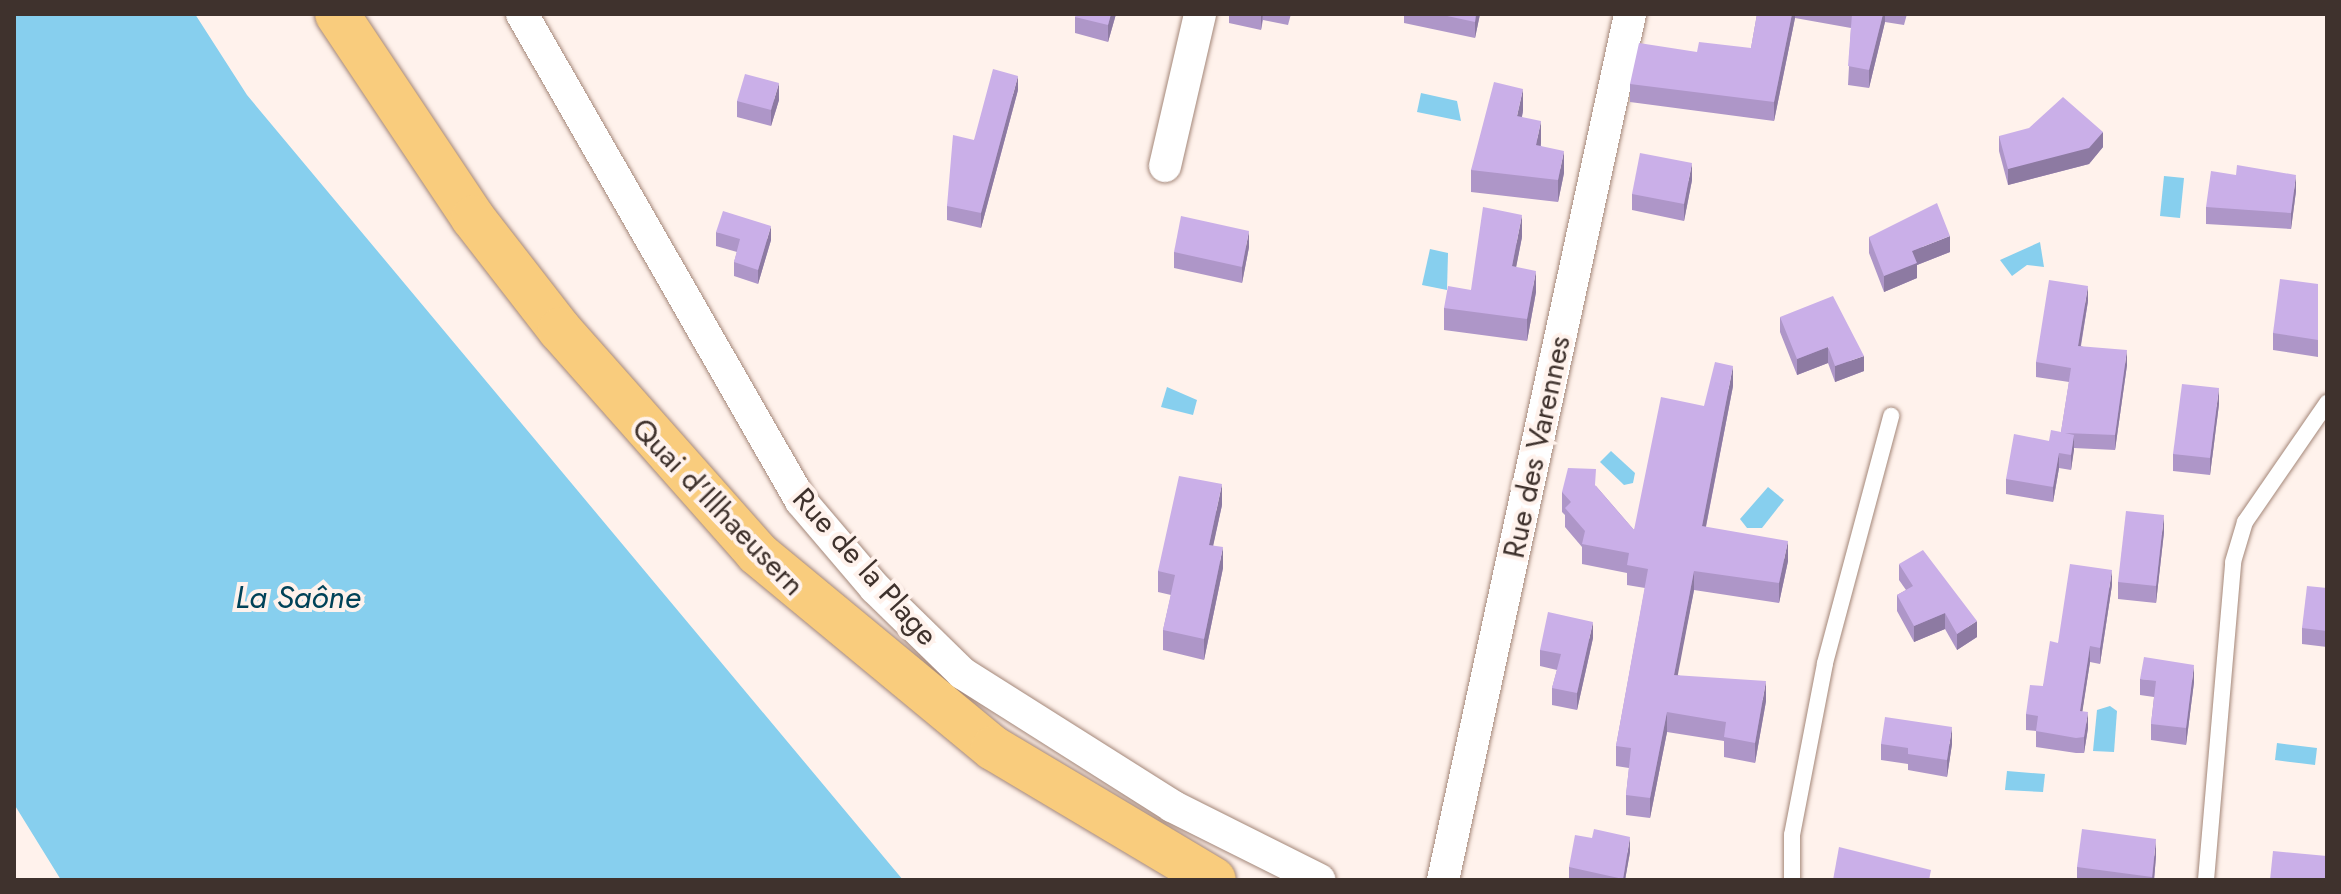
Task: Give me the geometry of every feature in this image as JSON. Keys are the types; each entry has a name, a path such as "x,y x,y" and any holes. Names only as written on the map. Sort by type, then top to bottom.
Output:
{"main road":[{"name":"Quai d'Illhaeusern","path":"337,14 502,255 627,412 757,553 993,748 1214,880"}],"street":[{"name":"Rue de la Plage","path":"522,14 801,501 875,588 962,673 1172,806 1320,880"},
{"path":"1165,166 1200,14"},
{"name":"Rue des Varennes","path":"1443,880 1630,14"}],"lane":[{"path":"2206,880 2233,562 2245,522 2327,403"},
{"path":"1792,880 1792,835 1825,663 1891,416"}],"water":[{"name":"La Saône","path":"14,14 195,14 247,95 903,880 61,880 14,804"},
{"path":"1421,93 1457,101 1461,121 1417,112"},
{"path":"2164,176 2184,178 2180,218 2160,216"},
{"path":"2040,242 2044,267 2027,265 2012,276 2000,260"},
{"path":"1430,249 1448,253 1447,290 1422,285"},
{"path":"1167,387 1197,400 1193,415 1161,407"},
{"path":"1611,451 1635,473 1633,483 1624,485 1600,462"},
{"path":"1768,487 1784,500 1762,528 1747,528 1740,519"},
{"path":"2110,706 2117,711 2114,752 2093,751 2097,710"},
{"path":"2277,743 2317,748 2315,765 2275,760"},
{"path":"2007,771 2045,774 2043,792 2005,790"}],"building":[{"path":"1076,14 1111,14 1108,25 1075,17"},
{"path":"1438,14 1476,14 1475,22"},
{"path":"1757,14 1792,14 1774,102 1630,84 1639,43 1697,52 1699,42 1751,48"},
{"path":"1852,14 1883,14 1869,70 1848,66"},
{"path":"993,69 1018,76 981,213 947,206 953,135 974,140"},
{"path":"745,74 779,83 771,110 737,101"},
{"path":"1494,82 1523,89 1517,116 1541,121 1536,145 1564,151 1558,180 1471,170"},
{"path":"2063,97 2103,132 2089,148 2008,169 1999,136 2029,128"},
{"path":"1640,153 1692,163 1684,204 1632,194"},
{"path":"2237,165 2296,175 2291,213 2206,207 2211,171 2236,175"},
{"path":"1937,203 1950,236 1912,251 1917,263 1884,276 1869,237"},
{"path":"1483,207 1522,215 1512,266 1536,271 1527,319 1444,308 1448,286 1471,290"},
{"path":"723,211 771,226 758,270 734,262 740,239 716,232"},
{"path":"1181,216 1249,231 1242,267 1174,252"},
{"path":"2280,279 2318,284 2318,340 2273,333"},
{"path":"2049,280 2088,286 2078,346 2127,350 2115,435 2065,433 2074,435 2071,455 2059,453 2053,487 2006,479 2014,434 2049,441 2051,430 2061,432 2071,368 2036,362"},
{"path":"1833,296 1864,356 1835,366 1828,347 1797,359 1780,317"},
{"path":"1715,362 1733,366 1702,526 1788,541 1779,583 1694,571 1674,675 1766,681 1755,743 1724,737 1726,722 1667,712 1650,798 1626,795 1631,748 1616,746 1648,569 1627,565 1629,553 1582,544 1585,531 1565,508 1571,502 1562,492 1568,468 1596,469 1595,485 1634,530 1661,397 1704,406"},
{"path":"2182,384 2219,388 2210,458 2173,454"},
{"path":"1179,476 1222,484 1209,545 1223,547 1204,639 1163,630 1175,575 1158,571"},
{"path":"2126,511 2164,515 2156,586 2118,582"},
{"path":"1923,550 1977,621 1957,634 1945,613 1914,626 1897,595 1913,586 1899,564"},
{"path":"2070,564 2112,570 2100,648 2090,646 2080,711 2088,712 2084,737 2076,738 2036,731 2038,716 2026,714 2030,685 2043,686 2050,641 2058,643"},
{"path":"2307,586 2327,588 2327,631 2302,628"},
{"path":"1548,612 1593,622 1577,693 1552,688 1561,654 1540,650"},
{"path":"2144,657 2194,665 2186,728 2151,724 2156,681 2140,679"},
{"path":"1885,717 1952,727 1947,760 1908,754 1908,748 1881,744"},
{"path":"1594,829 1630,837 1623,879 1569,867 1575,835 1592,838"},
{"path":"2082,829 2156,839 2152,877 2077,867"},
{"path":"1839,847 1931,870 1929,880 1833,880"},
{"path":"2273,851 2327,856 2327,880 2270,880"}]}
